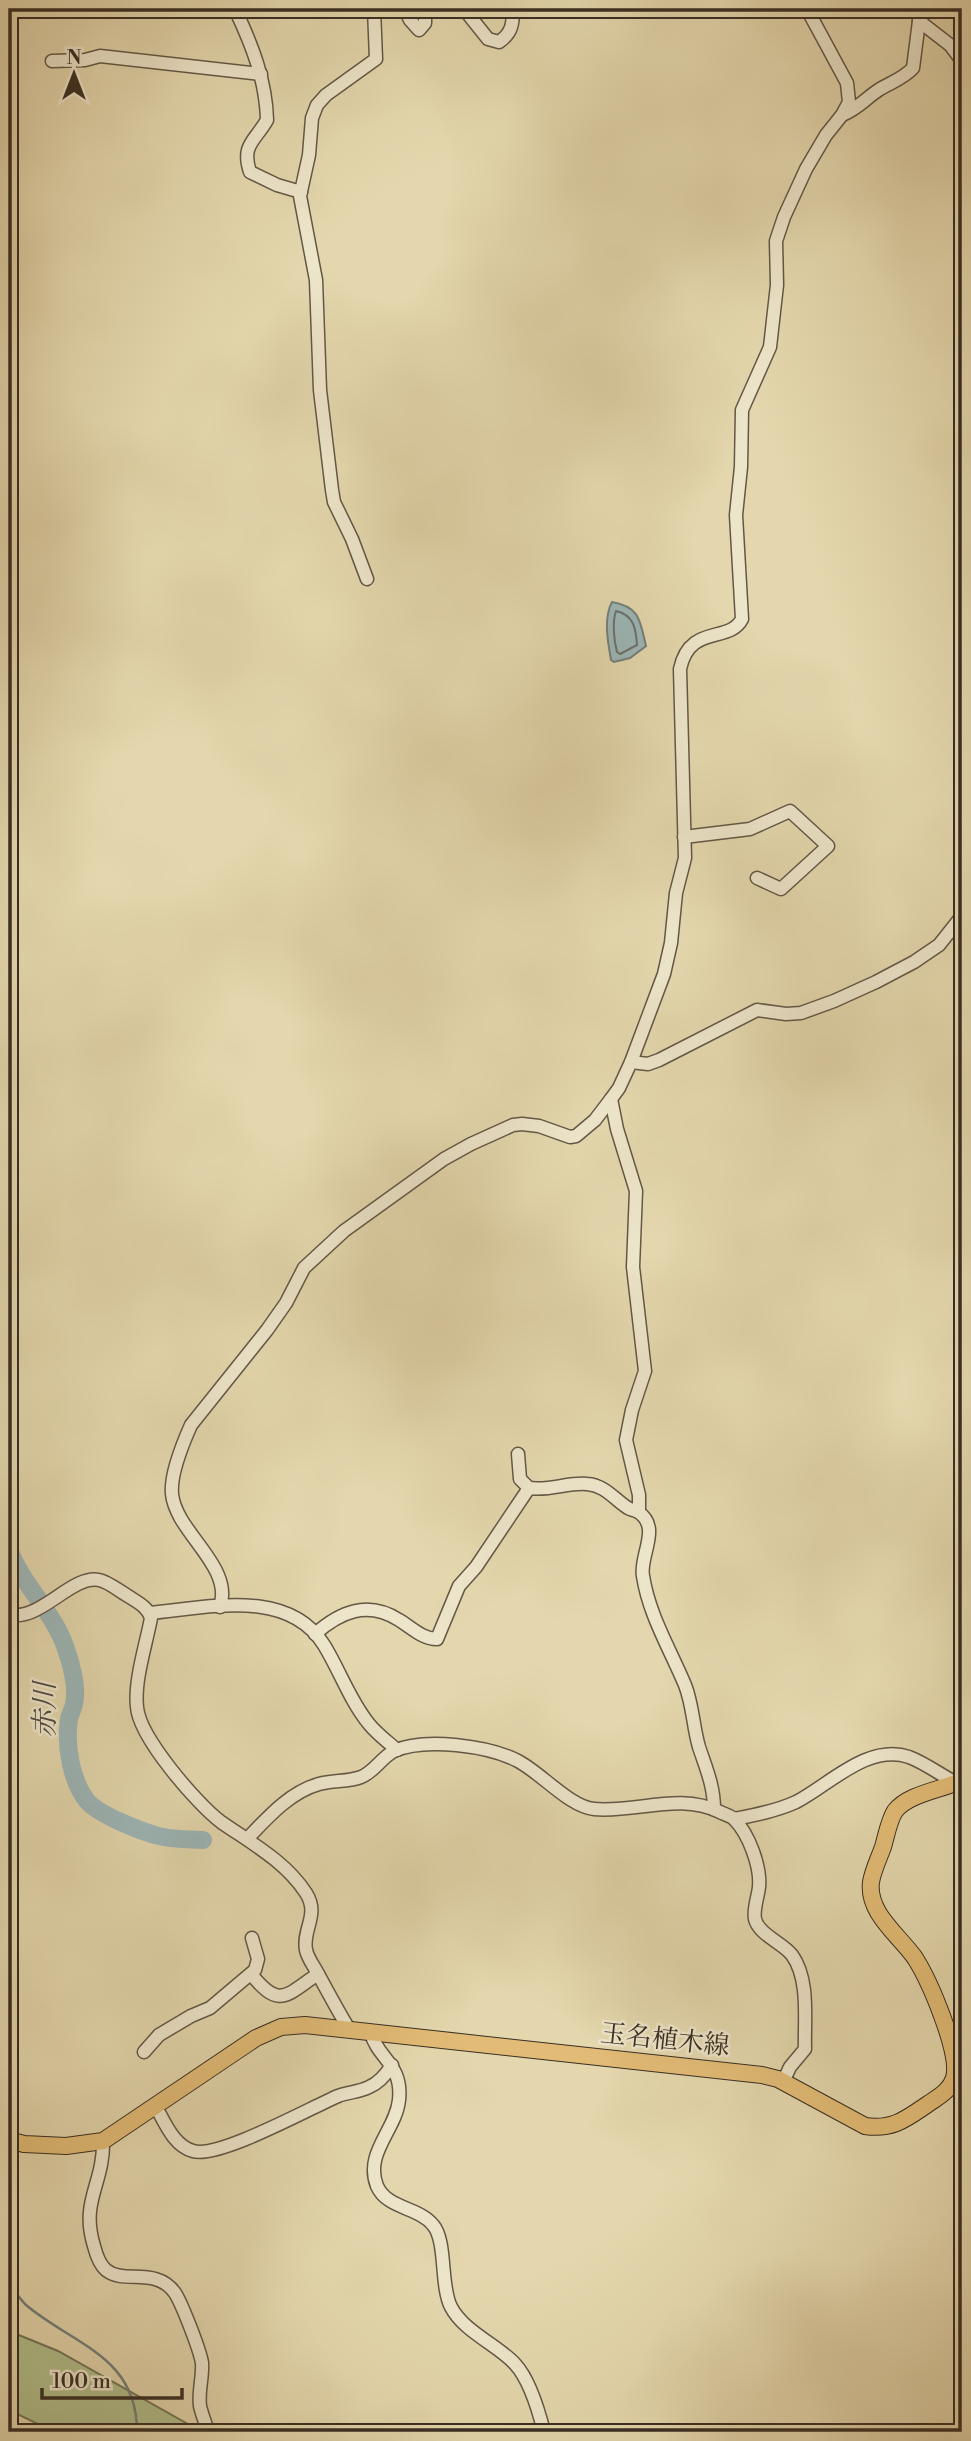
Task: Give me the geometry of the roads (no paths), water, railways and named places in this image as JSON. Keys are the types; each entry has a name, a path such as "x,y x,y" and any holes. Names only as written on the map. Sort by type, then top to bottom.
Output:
{"main road":[{"name":"玉名植木線","path":"9,2140 24,2144 66,2146 103,2141 256,2038 281,2027 305,2025 762,2075 783,2082 865,2126 881,2128 905,2119 945,2092 953,2079 955,2035 925,1974 877,1911 872,1898 871,1882 895,1811 914,1798 959,1781"}],"street":[{"path":"235,9 267,96 267,120 247,145 246,161 250,172 277,186 301,192"},
{"path":"367,579 334,502 320,390 316,280 301,192 309,155 312,118 317,105 326,95 376,59 374,9"},
{"path":"405,9 419,30 425,23 425,9"},
{"path":"464,9 488,39 499,42 508,36 513,23 513,9"},
{"path":"220,1607 224,1596 222,1586 209,1560 178,1513 172,1492 174,1477 191,1425 267,1330 286,1303 304,1268 344,1231 464,1147 492,1134 522,1124 539,1126 570,1137 576,1136 595,1120 611,1100 631,1062 664,974 671,943 676,893 685,858 680,669 685,652 696,642 734,628 742,619 736,516 741,467 742,410 769,348 776,294 776,241 792,198 814,155 849,102 847,83 807,9"},
{"path":"842,115 852,111 878,90 898,81 913,68 919,22 927,9"},
{"path":"919,22 950,45 962,61"},
{"path":"52,61 85,60 100,56 261,74"},
{"path":"684,837 750,829 790,811 828,846 781,889 757,878"},
{"path":"631,1062 648,1064 659,1060 757,1010 801,1013 834,1002 914,962 939,945 962,916"},
{"path":"611,1100 636,1191 633,1267 645,1371 632,1410 626,1440 639,1495 639,1512 648,1526 650,1541 641,1563 651,1607 685,1686 693,1712 699,1746 711,1782 714,1809"},
{"path":"518,1454 520,1479 529,1488 554,1489 587,1484 606,1490 629,1508 639,1512"},
{"path":"315,1634 344,1613 360,1610 397,1618 419,1634 437,1639 459,1586 476,1567 529,1488"},
{"path":"9,1614 24,1615 82,1583 93,1580 107,1584 138,1602 150,1613 138,1692 139,1718 173,1772 201,1803 219,1821 248,1838 286,1870 308,1896 312,1912 306,1951 349,2029"},
{"path":"150,1613 220,1607 267,1608 287,1612 323,1643 369,1724 397,1750"},
{"path":"248,1838 278,1809 301,1792 316,1785 363,1777 397,1750 443,1744 488,1749 518,1761 539,1773 580,1805 591,1809 610,1810 679,1802 714,1809 734,1819 757,1858 760,1872 755,1921 790,1953 796,1961 803,1983 805,2049 790,2067 783,2082"},
{"path":"734,1819 785,1806 852,1767 883,1755 907,1756 959,1781"},
{"path":"144,2052 159,2035 210,2008 255,1970 258,1959 252,1938"},
{"path":"251,1974 264,1991 276,1997 284,1996 318,1974"},
{"path":"371,2033 376,2045 392,2065 399,2102 377,2151 374,2171 377,2187 387,2198 432,2223 439,2237 446,2292 454,2313 514,2363 523,2376 544,2432"},
{"path":"156,2107 179,2143 193,2151 207,2152 247,2138 342,2095 369,2087 392,2065"},
{"path":"103,2141 103,2161 89,2202 89,2229 94,2249 106,2270 113,2274 157,2279 168,2285 176,2295 202,2362 200,2406 208,2432"}],"water":[{"path":"612,602 629,608 638,617 646,646 630,658 614,662 611,660 607,631"}],"waterway":[{"name":"赤川","path":"9,1549 21,1574 59,1633 70,1660 75,1698 69,1719 68,1740 73,1774 82,1794 101,1812 139,1830 167,1838 203,1840"},
{"path":"9,2284 26,2305 100,2355 115,2369 127,2386 134,2406 137,2432"}]}
